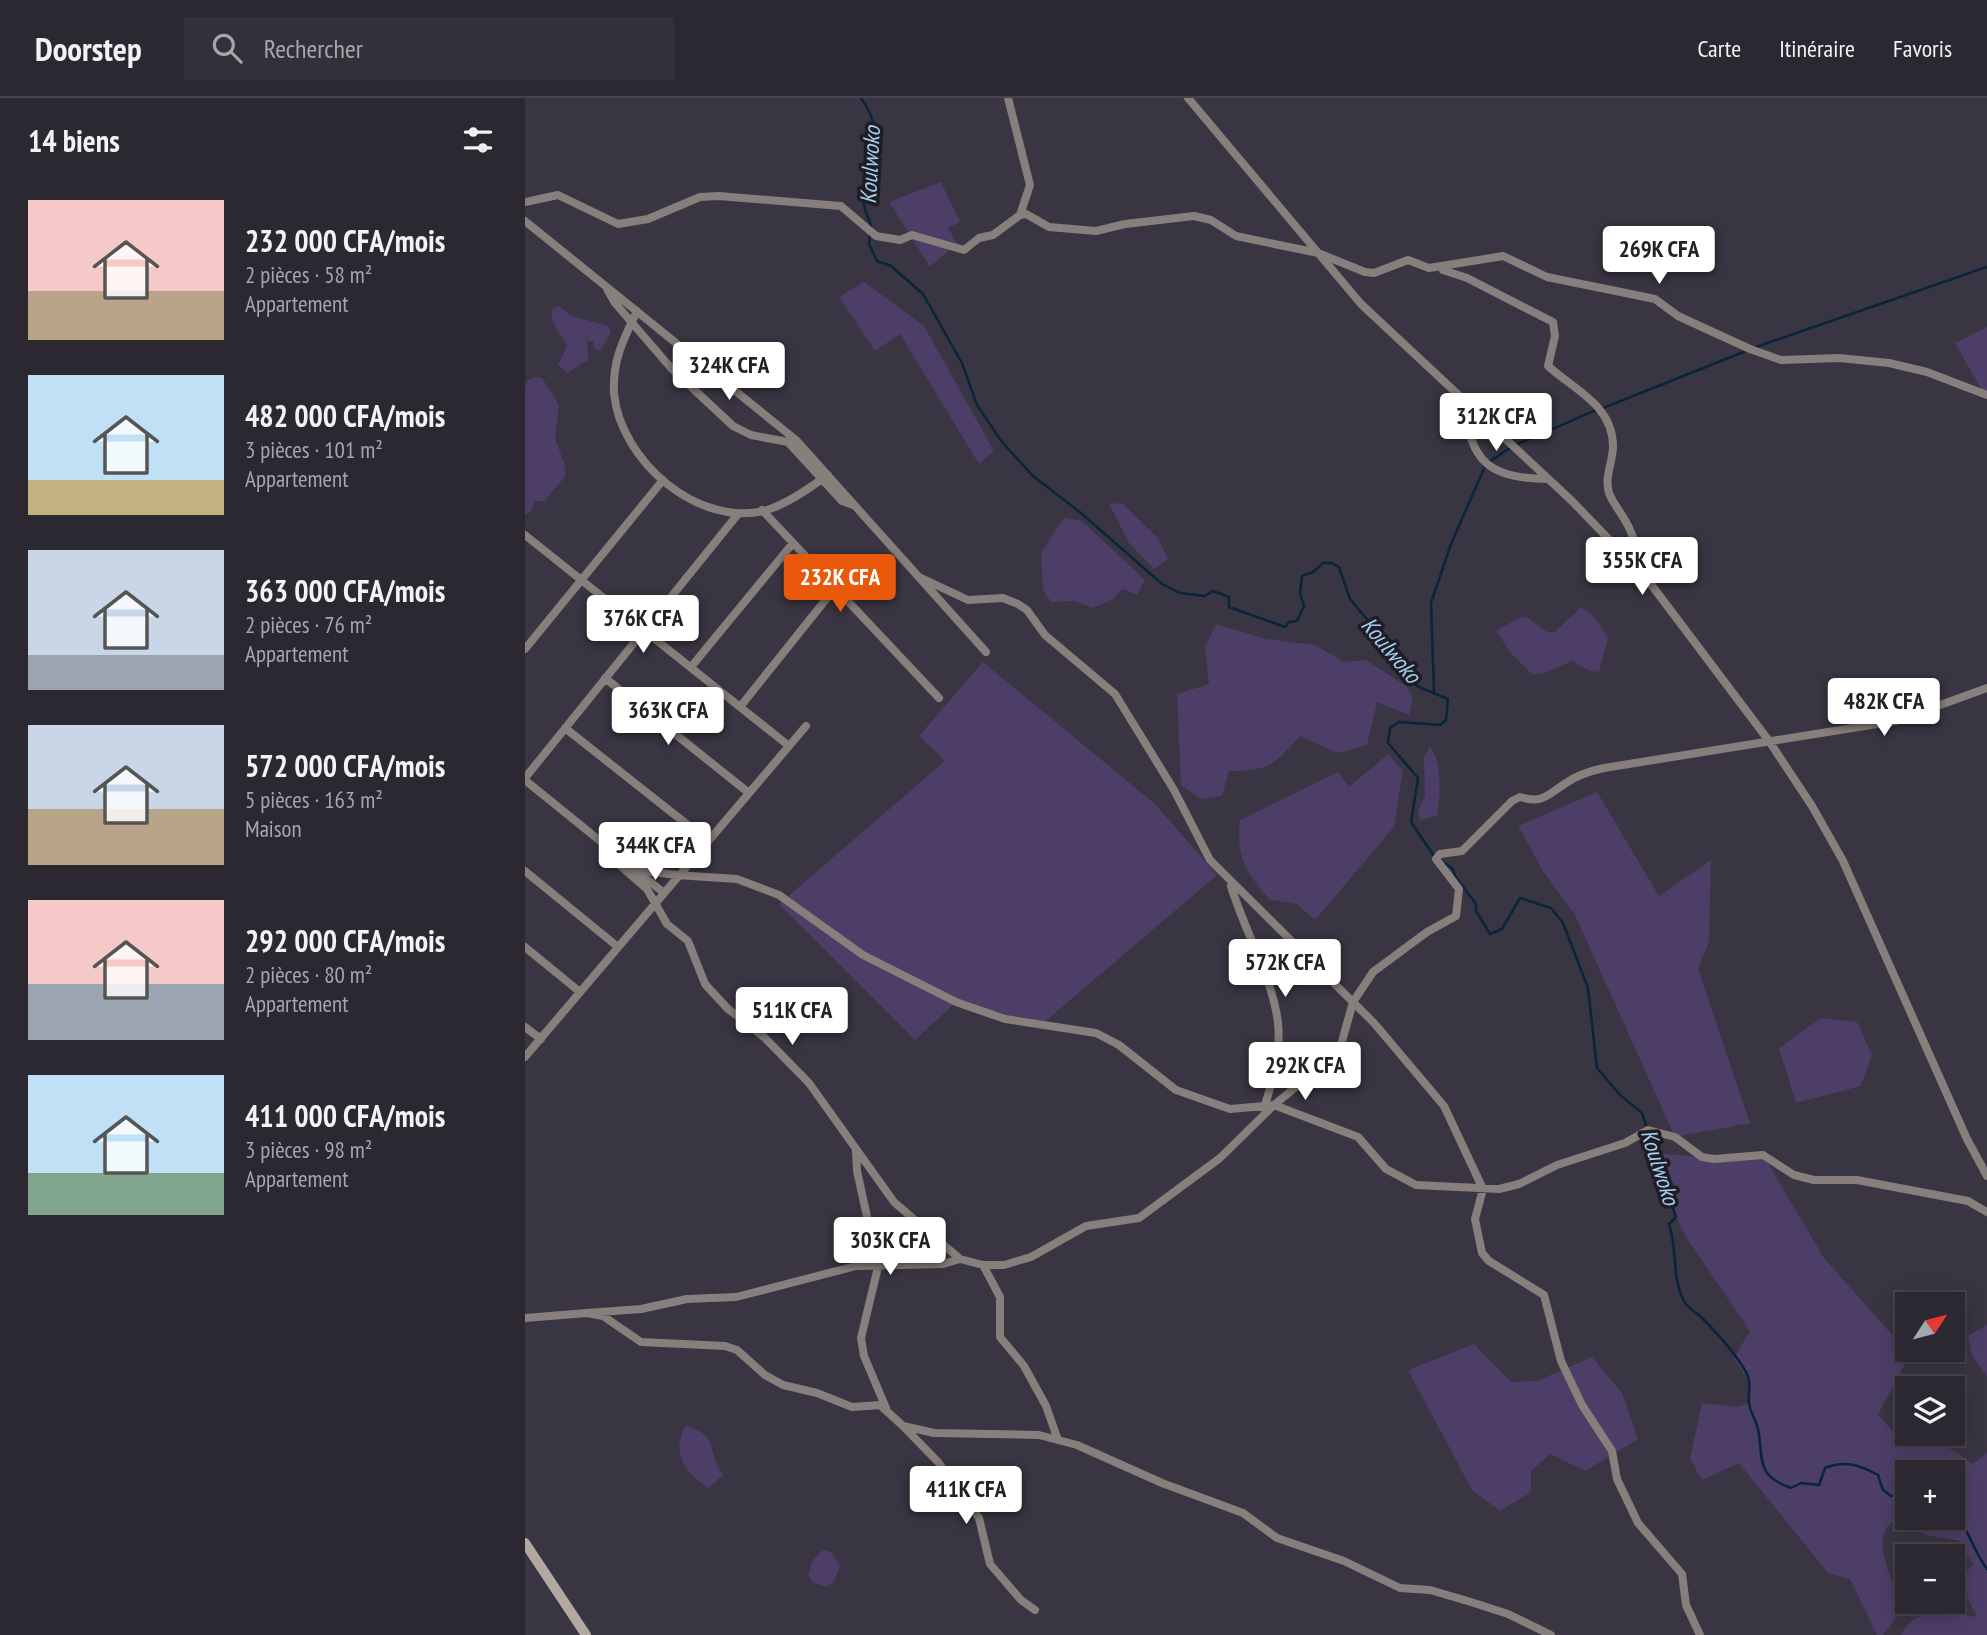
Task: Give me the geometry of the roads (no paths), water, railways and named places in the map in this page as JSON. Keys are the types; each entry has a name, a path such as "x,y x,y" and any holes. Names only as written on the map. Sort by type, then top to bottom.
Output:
{"main road":[{"path":"525,1542 586,1635"}],"street":[{"path":"1008,98 1030,185 1020,215"},
{"path":"1188,98 1361,303 1548,479 1647,579 1769,741 1812,806 1843,861 1967,1139 1987,1176"},
{"path":"525,202 558,195 618,224 648,219 700,197 719,196 841,206 876,236 900,240 912,235 964,250 979,238 993,235 1020,215 1026,214 1049,226 1096,231 1125,224 1194,216 1211,220 1236,236 1318,253 1374,273 1408,260 1429,268 1438,268 1503,256 1547,278 1655,299 1678,316 1781,360 1839,358 1889,363 1927,372 1987,395"},
{"path":"525,221 796,440 825,477"},
{"path":"1438,268 1467,278 1553,322 1555,336 1548,366 1565,382 1590,396 1612,434 1613,447 1607,481 1610,494 1630,529 1647,579"},
{"path":"605,286 615,303 671,368 733,426 751,435 788,442 856,506 986,652"},
{"path":"637,311 617,353 614,392 619,419 631,443 663,480 706,505 737,514 762,510 798,496 825,477"},
{"path":"1465,402 1470,440 1486,464 1498,473 1518,479 1548,479"},
{"path":"525,649 663,480"},
{"path":"762,510 939,698"},
{"path":"664,893 525,779 737,514"},
{"path":"525,535 789,746"},
{"path":"691,667 793,543"},
{"path":"919,577 968,600 1003,598 1018,604 1027,610 1045,635 1115,694 1174,790 1210,860 1230,884 1400,1051 1444,1106 1483,1189 1475,1219 1482,1253 1489,1261 1544,1295 1561,1361 1582,1405 1612,1451 1617,1479 1638,1523 1682,1574 1686,1605 1700,1635"},
{"path":"740,706 835,588"},
{"path":"605,678 749,793"},
{"path":"1269,1105 1325,1063 1341,1045 1353,1002 1373,971 1427,932 1456,916 1459,889 1436,859 1440,854 1462,851 1512,801 1520,797 1535,801 1548,798 1566,782 1604,768 1896,721 1987,688"},
{"path":"525,1057 806,726"},
{"path":"565,728 708,841"},
{"path":"611,850 617,863 647,888 654,905 667,924 688,941 705,984 727,1008 765,1037 809,1083 894,1202 960,1259 983,1265 1004,1265 1031,1256 1086,1226 1139,1219 1220,1158 1261,1118 1269,1105 1275,1073 1277,1022 1257,952 1241,921 1230,884"},
{"path":"617,863 636,870 737,879 779,895 863,954 956,1002 1005,1019 1096,1033 1119,1045 1177,1090 1230,1108 1269,1105 1358,1137 1386,1169 1416,1185 1483,1189 1519,1185 1557,1165 1625,1143 1648,1130 1675,1137 1702,1157 1714,1159 1763,1155 1794,1175 1814,1180 1857,1180 1968,1201 1987,1212"},
{"path":"525,871 618,947"},
{"path":"525,947 580,992"},
{"path":"525,1027 541,1039"},
{"path":"856,1150 857,1171 877,1264 861,1338 864,1356 886,1408 939,1462 979,1518 990,1564 1020,1600 1035,1610"},
{"path":"525,1318 641,1309 687,1299 736,1297 856,1266 943,1264 960,1259"},
{"path":"983,1265 1000,1297 1000,1337 1024,1367 1045,1406 1058,1440"},
{"path":"587,1313 603,1316 641,1342 725,1346 737,1350 765,1375 783,1385 817,1393 852,1407 875,1404 886,1408"},
{"path":"904,1426 934,1433 1038,1435 1058,1440 1243,1513 1277,1538 1344,1560 1400,1588 1430,1590 1471,1602 1508,1614 1551,1635"}],"waterway":[{"name":"Koulwoko","path":"861,98 873,123 865,169 864,202 871,227"},
{"name":"Koulwoko","path":"870,234 869,244 877,261 891,266 923,294 962,363 977,405 1002,442 1033,476 1081,513 1162,584 1180,593 1205,596 1213,591 1229,597 1229,607 1285,627 1289,622 1297,621 1304,606 1300,593 1302,576 1313,572 1323,563 1332,563 1339,567 1350,599 1380,635 1406,676 1417,686 1448,699 1446,720 1440,725 1399,722 1390,728 1388,743 1418,778 1411,822 1436,859"},
{"path":"1756,347 1987,267"},
{"path":"1603,408 1746,351"},
{"path":"1516,445 1596,410"},
{"path":"1434,691 1431,603 1451,544 1486,464 1510,448"},
{"name":"Koulwoko","path":"1442,861 1453,869 1455,876 1476,904 1476,911 1490,934 1502,929 1520,898 1551,908 1563,923 1588,988 1597,1068 1620,1095 1642,1113 1676,1217 1669,1224 1681,1294 1687,1305 1725,1343 1748,1376 1750,1406 1758,1429 1766,1472 1771,1478 1791,1488 1801,1483 1819,1485 1825,1468 1839,1464 1852,1465 1878,1475 1883,1490 1891,1496 1895,1495"},
{"name":"Koulwoko","path":"1965,1529 1987,1569"}]}
